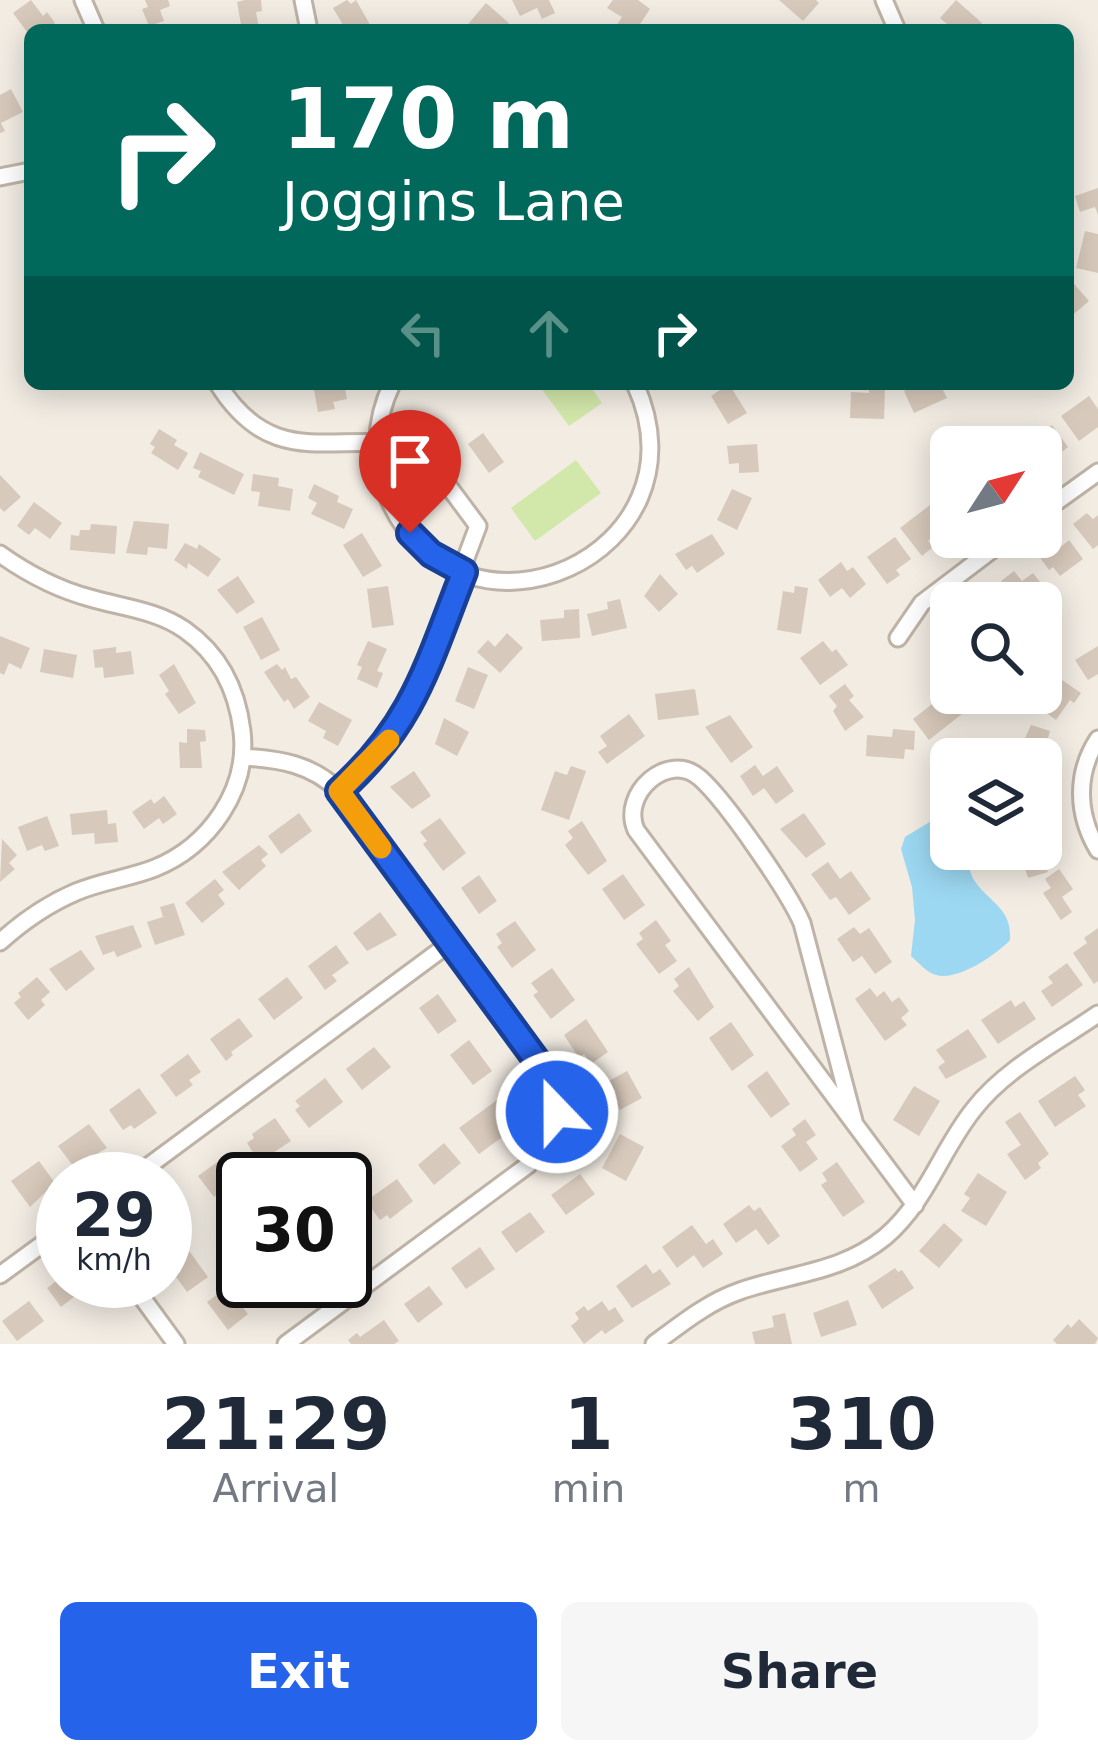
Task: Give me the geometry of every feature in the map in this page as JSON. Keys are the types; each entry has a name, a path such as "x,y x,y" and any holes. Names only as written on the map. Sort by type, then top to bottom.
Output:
{"street":[{"path":"223,390 243,417 274,437 305,445 377,443 421,448 479,530 405,717 382,749 339,791"},
{"path":"390,390 377,443 382,481 400,521 431,554 464,572 498,581 544,579 587,561 614,538 634,509 649,465 647,418 637,390"},
{"path":"1062,498 1098,472"},
{"path":"0,554 51,584 149,612 194,637 214,658 235,695 243,757 226,806 192,847 152,869 58,901 0,942"},
{"path":"898,638 922,603 981,558"},
{"path":"1098,739 1084,766 1081,793 1098,850"},
{"path":"243,757 292,763 339,791 553,1085 557,1112 553,1132 528,1165 286,1344"},
{"path":"854,1121 802,923 788,894 699,777 674,769 659,774 634,800 630,810 635,830 915,1205"},
{"path":"168,1152 450,944"},
{"path":"654,1344 708,1306 739,1291 846,1262 885,1237 915,1205 982,1099 1098,1014"},
{"path":"0,1275 36,1249"},
{"path":"150,1308 176,1344"}],"green space":[{"path":"542,390 593,390 602,403 569,426"},
{"path":"576,460 601,493 535,541 511,508"}],"water":[{"path":"930,822 930,870 970,870 1003,912 1010,940 996,953 945,976 929,972 911,956 915,920 901,849 905,837"}],"building":[{"path":"31,0 55,23 24,24 24,28 13,13"},
{"path":"145,0 168,0 170,6 160,10 164,21 155,24 148,24 142,9 148,7"},
{"path":"261,0 262,11 256,12 258,24 241,24 237,2"},
{"path":"356,0 370,24 342,24 333,8"},
{"path":"512,0 549,0 555,13 542,19 537,8 520,16"},
{"path":"613,0 638,0 650,9 640,24 617,24 622,17 607,8"},
{"path":"779,0 816,0 819,3 803,21"},
{"path":"956,0 982,23 947,24 940,18"},
{"path":"486,3 509,23 508,24 468,24"},
{"path":"11,89 23,112 1,123 5,131 0,133 0,95"},
{"path":"1098,188 1098,215 1095,207 1080,212 1075,196"},
{"path":"1085,231 1098,234 1098,273 1076,268"},
{"path":"1074,284 1089,301 1074,314"},
{"path":"314,390 345,390 347,399 333,402 335,409 318,412"},
{"path":"733,390 747,413 728,424 711,396"},
{"path":"885,390 884,419 850,418 851,392"},
{"path":"943,390 947,398 914,413 904,391"},
{"path":"1089,396 1098,409 1098,427 1079,441 1061,416"},
{"path":"159,429 188,453 178,470 151,453 155,447 150,444"},
{"path":"483,433 504,462 489,473 468,444"},
{"path":"757,444 759,472 739,473 739,463 729,464 727,446"},
{"path":"200,452 244,474 234,495 198,477 201,471 193,468"},
{"path":"253,474 279,478 278,486 293,489 290,511 258,506 260,492 251,491"},
{"path":"0,475 21,497 4,512 0,508"},
{"path":"314,484 353,509 344,529 311,514 317,503 308,498"},
{"path":"732,489 752,498 737,530 717,520"},
{"path":"34,502 62,523 50,539 35,528 29,535 17,526"},
{"path":"930,505 930,549 922,556 900,528"},
{"path":"1087,513 1093,519 1098,515 1098,545 1093,549 1073,524"},
{"path":"134,521 169,524 167,549 148,547 147,555 126,553"},
{"path":"91,524 117,526 115,554 70,550 71,535 90,530"},
{"path":"362,533 382,566 363,577 343,545"},
{"path":"712,534 725,554 697,573 692,566 686,570 675,554"},
{"path":"895,537 911,559 887,584 867,557"},
{"path":"1069,540 1083,559 1060,576 1040,558 1062,558 1062,546"},
{"path":"185,543 197,549 199,544 221,559 208,577 174,560"},
{"path":"841,562 847,571 853,567 866,584 850,598 842,588 830,597 818,580"},
{"path":"1014,571 1022,581 1033,573 1040,582 1002,582"},
{"path":"660,574 678,594 659,612 644,596"},
{"path":"238,576 255,602 237,614 217,590"},
{"path":"388,586 394,625 372,628 367,589"},
{"path":"795,586 808,588 801,634 777,630 783,591 794,593"},
{"path":"620,599 627,628 592,636 587,614 608,609 607,602"},
{"path":"579,609 580,638 542,641 540,620 564,618 564,610"},
{"path":"262,617 280,650 261,660 243,627"},
{"path":"507,633 523,648 500,673 477,652 488,640 495,647"},
{"path":"0,636 30,648 21,669 9,663 4,675 0,673"},
{"path":"368,641 387,649 377,671 383,673 377,688 357,679 362,667 357,665"},
{"path":"823,641 848,665 820,685 800,658"},
{"path":"1098,646 1098,674 1088,680 1075,660"},
{"path":"116,647 116,653 131,651 134,674 104,678 103,667 95,668 93,650"},
{"path":"44,649 77,655 73,678 40,672"},
{"path":"174,664 196,703 179,714 159,675"},
{"path":"277,664 282,670 285,667 291,679 296,677 310,697 294,709 264,672"},
{"path":"468,667 488,675 474,709 455,701"},
{"path":"1062,680 1081,693 1074,703 1070,700 1062,711"},
{"path":"845,684 854,696 849,700 864,717 845,731 829,696"},
{"path":"695,689 699,715 658,720 655,694"},
{"path":"319,702 352,720 338,746 323,738 326,731 308,721"},
{"path":"930,706 930,714 962,714 929,740 913,719"},
{"path":"629,714 645,736 607,764 598,752 607,746 600,736"},
{"path":"730,715 753,747 731,763 705,727"},
{"path":"444,718 469,732 457,756 435,744"},
{"path":"1031,725 1050,731 1048,738 1025,738"},
{"path":"187,729 205,730 206,741 200,742 202,768 180,768 179,742 187,743"},
{"path":"893,729 915,731 914,750 905,749 904,759 866,756 867,735 892,737"},
{"path":"755,765 763,776 777,766 794,791 776,804 764,788 753,796 740,776"},
{"path":"571,766 586,771 569,820 541,810 555,771 567,775"},
{"path":"414,771 431,796 412,809 390,787"},
{"path":"164,796 177,814 163,824 159,818 144,829 132,812"},
{"path":"107,810 108,824 116,823 118,842 95,844 94,833 72,835 70,814"},
{"path":"299,813 312,831 281,854 268,836"},
{"path":"804,813 826,844 806,858 780,829"},
{"path":"47,816 59,846 45,851 42,845 27,851 18,827"},
{"path":"440,818 466,853 443,871 420,832"},
{"path":"582,821 607,861 588,875 565,845 573,838 568,831"},
{"path":"2,839 17,855 9,863 15,869 0,882"},
{"path":"259,845 268,854 261,860 266,866 239,890 222,872"},
{"path":"828,862 840,879 851,871 871,899 849,915 836,897 830,900 811,874"},
{"path":"1026,870 1047,870 1048,872 1028,878"},
{"path":"1060,870 1073,889 1062,897 1072,912 1061,920 1043,893 1051,888 1045,879"},
{"path":"623,874 645,905 624,920 602,889"},
{"path":"479,875 497,901 479,914 461,888"},
{"path":"215,879 224,890 218,895 225,904 202,923 185,903"},
{"path":"174,903 185,935 155,945 147,922 163,917 160,907"},
{"path":"380,912 397,935 367,951 353,933"},
{"path":"656,920 671,941 665,945 677,961 659,974 636,944 643,939 639,933"},
{"path":"515,921 536,950 512,968 497,947 502,943 496,934"},
{"path":"133,925 142,947 117,957 114,951 103,955 95,936"},
{"path":"854,927 860,934 869,928 892,962 875,974 862,956 853,962 837,939"},
{"path":"1098,928 1098,981 1094,984 1073,953"},
{"path":"336,945 349,963 332,975 337,981 325,990 308,966"},
{"path":"81,950 95,969 66,991 49,969"},
{"path":"1067,963 1083,985 1052,1007 1041,991 1053,983 1048,977"},
{"path":"689,967 714,1007 698,1021 673,991 679,986 674,979"},
{"path":"552,968 575,1000 551,1019 533,995 538,992 531,983"},
{"path":"37,977 50,992 41,1000 45,1005 28,1020 14,1003 21,997 18,993"},
{"path":"287,977 303,998 274,1020 258,999"},
{"path":"870,988 877,997 884,991 892,1002 899,997 909,1011 901,1018 907,1025 885,1041 855,999"},
{"path":"438,994 457,1021 438,1034 419,1008"},
{"path":"1011,1000 1015,1007 1024,1001 1036,1019 998,1044 981,1020"},
{"path":"239,1018 253,1036 226,1061 210,1039"},
{"path":"586,1019 608,1052 591,1064 584,1054 579,1058 564,1035"},
{"path":"731,1022 754,1055 732,1071 709,1038"},
{"path":"968,1029 987,1057 946,1079 938,1067 945,1062 936,1050"},
{"path":"469,1040 492,1071 473,1085 450,1055"},
{"path":"374,1047 391,1067 362,1090 346,1069"},
{"path":"188,1054 201,1072 176,1097 160,1075"},
{"path":"627,1071 642,1098 620,1110 609,1081"},
{"path":"767,1071 790,1104 771,1118 747,1086"},
{"path":"1075,1076 1085,1090 1078,1095 1086,1106 1055,1127 1038,1101"},
{"path":"325,1078 343,1102 309,1128 295,1110 300,1106 295,1101"},
{"path":"914,1086 940,1101 919,1136 893,1120"},
{"path":"139,1088 157,1113 134,1129 131,1125 123,1130 109,1110"},
{"path":"497,1100 511,1120 504,1126 508,1133 479,1154 459,1128"},
{"path":"1020,1112 1049,1154 1038,1163 1041,1168 1025,1180 1007,1154 1021,1145 1005,1122"},
{"path":"275,1118 291,1141 274,1152 253,1152 247,1143 254,1138 252,1134"},
{"path":"805,1119 816,1135 806,1142 818,1159 800,1172 781,1146 796,1135 792,1129"},
{"path":"89,1124 107,1148 63,1152 58,1146"},
{"path":"620,1134 644,1147 626,1181 602,1168"},
{"path":"444,1143 461,1163 434,1185 418,1165"},
{"path":"837,1162 865,1202 843,1217 821,1185 827,1181 822,1173"},
{"path":"36,1163 36,1201 30,1207 11,1181"},
{"path":"216,1163 216,1196 214,1197 198,1176"},
{"path":"978,1173 1007,1192 986,1226 961,1211 970,1198 964,1194"},
{"path":"580,1174 595,1194 566,1215 551,1195"},
{"path":"397,1179 413,1201 390,1219 387,1215 380,1220 372,1209 372,1197"},
{"path":"749,1205 754,1211 760,1207 780,1236 768,1245 756,1229 736,1243 723,1224"},
{"path":"530,1212 545,1232 516,1253 501,1232"},
{"path":"944,1223 963,1240 939,1268 919,1251"},
{"path":"692,1225 706,1244 713,1239 723,1254 703,1268 694,1255 677,1268 662,1247"},
{"path":"480,1247 495,1269 466,1289 451,1268"},
{"path":"192,1255 208,1277 192,1288"},
{"path":"646,1264 653,1274 660,1269 671,1284 632,1308 616,1286"},
{"path":"895,1268 902,1270 914,1288 882,1309 868,1286"},
{"path":"429,1286 443,1304 418,1323 404,1304"},
{"path":"216,1295 216,1308 243,1308 248,1314 228,1330 207,1302"},
{"path":"848,1300 857,1325 821,1337 813,1313"},
{"path":"29,1301 44,1321 17,1341 2,1321"},
{"path":"602,1301 609,1311 615,1307 624,1321 584,1344 571,1326 579,1319 575,1313"},
{"path":"785,1313 792,1344 755,1344 752,1332 774,1327 772,1316"},
{"path":"1079,1319 1098,1338 1095,1344 1057,1344 1053,1340 1068,1324 1071,1328"},
{"path":"384,1320 399,1341 394,1344 351,1344 348,1340 357,1333 360,1337"}],"slow traffic":[{"path":"381,848 339,791 389,740"}],"route":[{"path":"410,533 431,554 464,572 405,717 382,749 339,791 540,1065 553,1085 557,1112"}]}
